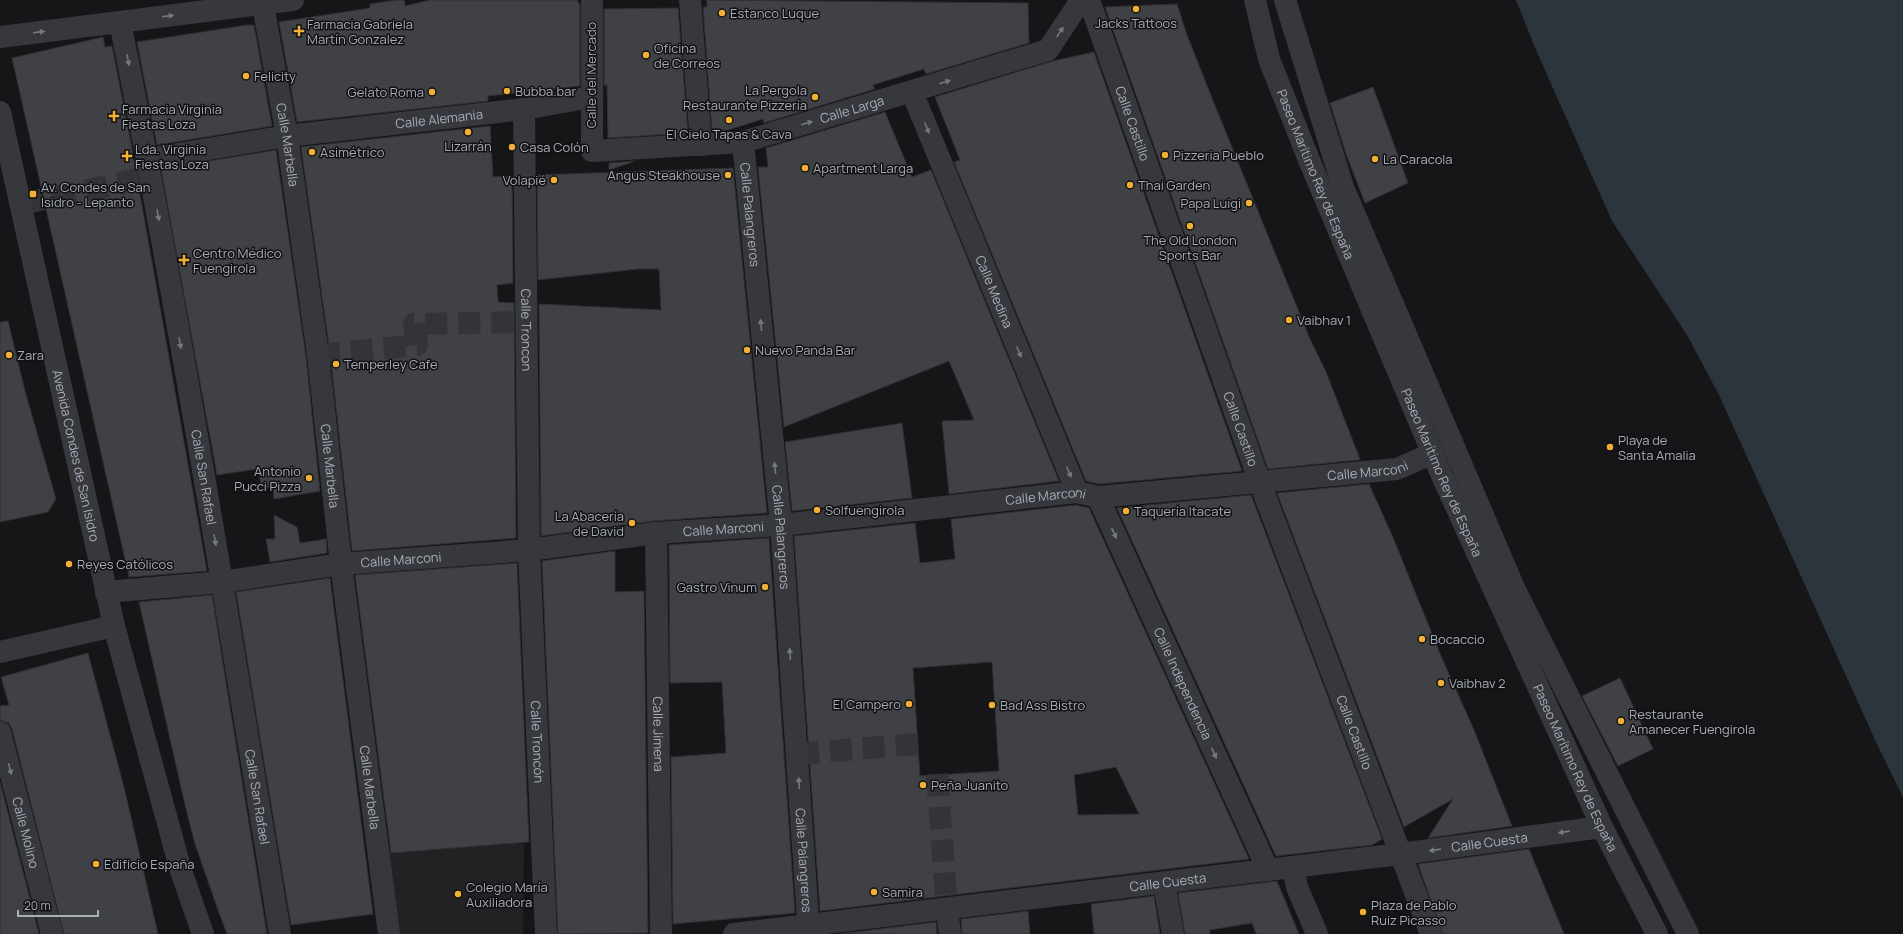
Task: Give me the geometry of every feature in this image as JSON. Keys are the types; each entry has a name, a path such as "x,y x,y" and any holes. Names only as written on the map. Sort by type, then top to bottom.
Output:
{"street":[{"path":"0,37 262,2 294,0"},
{"name":"Calle del Mercado","path":"592,0 590,97 592,151"},
{"path":"690,0 701,145"},
{"name":"Calle Larga","path":"592,151 742,142 912,92 1048,50 1081,0"},
{"name":"Calle Castillo","path":"1089,0 1260,483 1431,934"},
{"name":"Paseo Marítimo Rey de España","path":"1255,0 1274,74 1308,160 1433,453 1602,827 1657,934"},
{"path":"1285,0 1343,187 1515,590 1688,934"},
{"name":"Calle Marbella","path":"262,2 287,136 318,355 341,564 388,934"},
{"name":"Calle San Rafael","path":"120,22 148,160 222,582 280,934"},
{"name":"Calle Medina","path":"912,92 1077,492"},
{"name":"Calle Alemania","path":"148,160 287,136 524,110 590,97"},
{"name":"Calle Troncon","path":"524,110 529,550"},
{"name":"Avenida Condes de San Isidro","path":"0,112 114,626 181,871 203,934"},
{"name":"Calle Palangreros","path":"742,142 780,525 809,930"},
{"name":"Calle Marconi","path":"106,592 222,582 341,564 529,550 656,533 780,525 1077,492 1098,497 1397,469 1433,453"},
{"name":"Calle Independencia","path":"1098,497 1268,870"},
{"name":"Calle Jimena","path":"656,533 661,934"},
{"name":"Calle Troncón","path":"529,550 546,934"},
{"path":"0,652 114,626"},
{"name":"Calle Molino","path":"0,732 52,934"},
{"name":"Calle Cuesta","path":"734,934 809,930 947,909 1400,854 1602,827"},
{"path":"1293,867 1297,887 1317,934"},
{"path":"1164,883 1173,934"},
{"path":"947,909 950,934"}],"shaded area":[{"path":"1516,0 1903,0 1903,797 1876,742 1719,395 1687,335 1612,221 1536,50"},
{"name":"Colegio María Auxiliadora","path":"524,843 523,934 397,934 387,853"}],"building":[{"path":"404,0 405,6 430,0 577,0 580,5 580,86 488,96 488,101 297,122 279,22 370,8 370,4"},
{"path":"707,0 1028,3 1029,43 926,74 924,69 873,85 875,89 764,123 763,119 728,130 712,131 703,7 707,7"},
{"path":"1177,4 1187,35 1214,103 1310,339 1326,372 1360,459 1358,460 1268,469 1105,7"},
{"path":"678,8 688,133 608,138 607,85 604,85 604,9"},
{"path":"254,25 272,126 157,145 137,42"},
{"path":"103,37 105,47 112,46 130,138 207,571 129,577 12,58"},
{"path":"1094,52 1242,471 1099,484 1086,481 954,162 960,160 935,97 1053,61"},
{"path":"1373,87 1408,183 1365,203 1346,154 1330,103"},
{"path":"885,112 912,177 931,170 1059,481 949,494 942,421 974,420 949,361 784,427 758,167 768,167 766,148"},
{"path":"490,126 493,177 512,176 513,283 497,285 498,302 514,303 516,538 352,551 330,353 301,147"},
{"path":"276,150 306,357 320,491 274,499 273,487 262,489 258,469 217,475 161,169"},
{"path":"635,161 609,170 609,163"},
{"path":"733,168 767,513 654,521 541,536 539,304 661,310 659,269 638,269 538,280 537,175"},
{"path":"8,321 25,391 56,499 48,512 0,522 0,322"},
{"path":"902,423 912,498 792,511 785,442"},
{"path":"1369,484 1392,535 1441,656 1474,730 1512,826 1428,838 1453,799 1404,827 1277,493"},
{"path":"1251,495 1382,839 1372,845 1276,856 1117,508"},
{"path":"1076,505 1089,508 1249,859 820,911 794,536 915,523 920,563 955,559 951,519","holes":["992,662 999,771 920,776 913,668","1116,767 1139,814 1078,815 1074,775"]},
{"path":"274,515 297,527 300,543 326,539 327,553 270,562 266,539 275,539"},
{"path":"769,538 795,913 673,924 671,757 726,753 722,682 670,683 669,545"},
{"path":"615,551 615,592 644,591 648,933 558,934 542,561"},
{"path":"517,563 529,842 391,853 355,575"},
{"path":"330,578 373,914 291,925 236,592"},
{"path":"212,595 267,934 227,934 195,844 139,602"},
{"path":"88,653 124,787 158,934 64,934 12,729 9,723 0,720 0,706 9,705 1,677"},
{"path":"1620,678 1653,749 1618,766 1582,696"},
{"path":"0,782 39,934 0,934"},
{"path":"1529,849 1564,934 1443,934 1418,864"},
{"path":"1277,881 1299,934 1256,934 1252,923 1210,930 1210,934 1185,934 1178,893"},
{"path":"1154,896 1160,934 1094,934 1091,904"},
{"path":"1028,911 1030,934 962,934 961,919"},
{"path":"936,922 937,934 839,934"}],"tunnel":[{"path":"21,204 151,177"},
{"path":"318,355 417,345 414,324 527,322"},
{"path":"797,754 918,744"},
{"path":"937,774 947,909"}],"place":[{"name":"Jacks Tattoos","path":"1136,9"},
{"name":"Estanco Luque","path":"722,13"},
{"name":"Farmacia Gabriela Martín Gonzalez","path":"299,31"},
{"name":"Oficina de Correos","path":"646,55"},
{"name":"Felicity","path":"246,76"},
{"name":"Bubba.bar","path":"507,91"},
{"name":"Gelato Roma","path":"432,92"},
{"name":"La Pergola Restaurante Pizzería","path":"815,97"},
{"name":"Farmacia Virginia Fiestas Loza","path":"114,116"},
{"name":"El Cielo Tapas & Cava","path":"729,120"},
{"name":"Lizarrán","path":"468,132"},
{"name":"Casa Colón","path":"512,147"},
{"name":"Asimétrico","path":"312,152"},
{"name":"Pizzeria Pueblo","path":"1165,155"},
{"name":"Lda. Virginia Fiestas Loza","path":"127,156"},
{"name":"La Caracola","path":"1375,159"},
{"name":"Apartment Larga","path":"805,168"},
{"name":"Angus Steakhouse","path":"728,175"},
{"name":"Volapié","path":"554,180"},
{"name":"Thai Garden","path":"1130,185"},
{"name":"Av. Condes de San Isidro - Lepanto","path":"33,194"},
{"name":"Papa Luigi","path":"1249,203"},
{"name":"The Old London Sports Bar","path":"1190,226"},
{"name":"Centro Médico Fuengirola","path":"184,260"},
{"name":"Vaibhav 1","path":"1289,320"},
{"name":"Nuevo Panda Bar","path":"747,350"},
{"name":"Zara","path":"9,355"},
{"name":"Temperley Cafe","path":"336,364"},
{"name":"Playa de Santa Amalia","path":"1610,447"},
{"name":"Antonio Pucci Pizza","path":"309,478"},
{"name":"Solfuengirola","path":"817,510"},
{"name":"Taquería Itacate","path":"1126,511"},
{"name":"La Abacería de David","path":"632,523"},
{"name":"Reyes Católicos","path":"69,564"},
{"name":"Gastro Vinum","path":"765,587"},
{"name":"Bocaccio","path":"1422,639"},
{"name":"Vaibhav 2","path":"1441,683"},
{"name":"El Campero","path":"909,704"},
{"name":"Bad Ass Bistro","path":"992,705"},
{"name":"Restaurante Amanecer Fuengirola","path":"1621,721"},
{"name":"Peña Juanito","path":"923,785"},
{"name":"Edificio España","path":"96,864"},
{"name":"Samira","path":"874,892"},
{"name":"Colegio María Auxiliadora","path":"458,894"},
{"name":"Plaza de Pablo Ruiz Picasso","path":"1363,912"}]}
